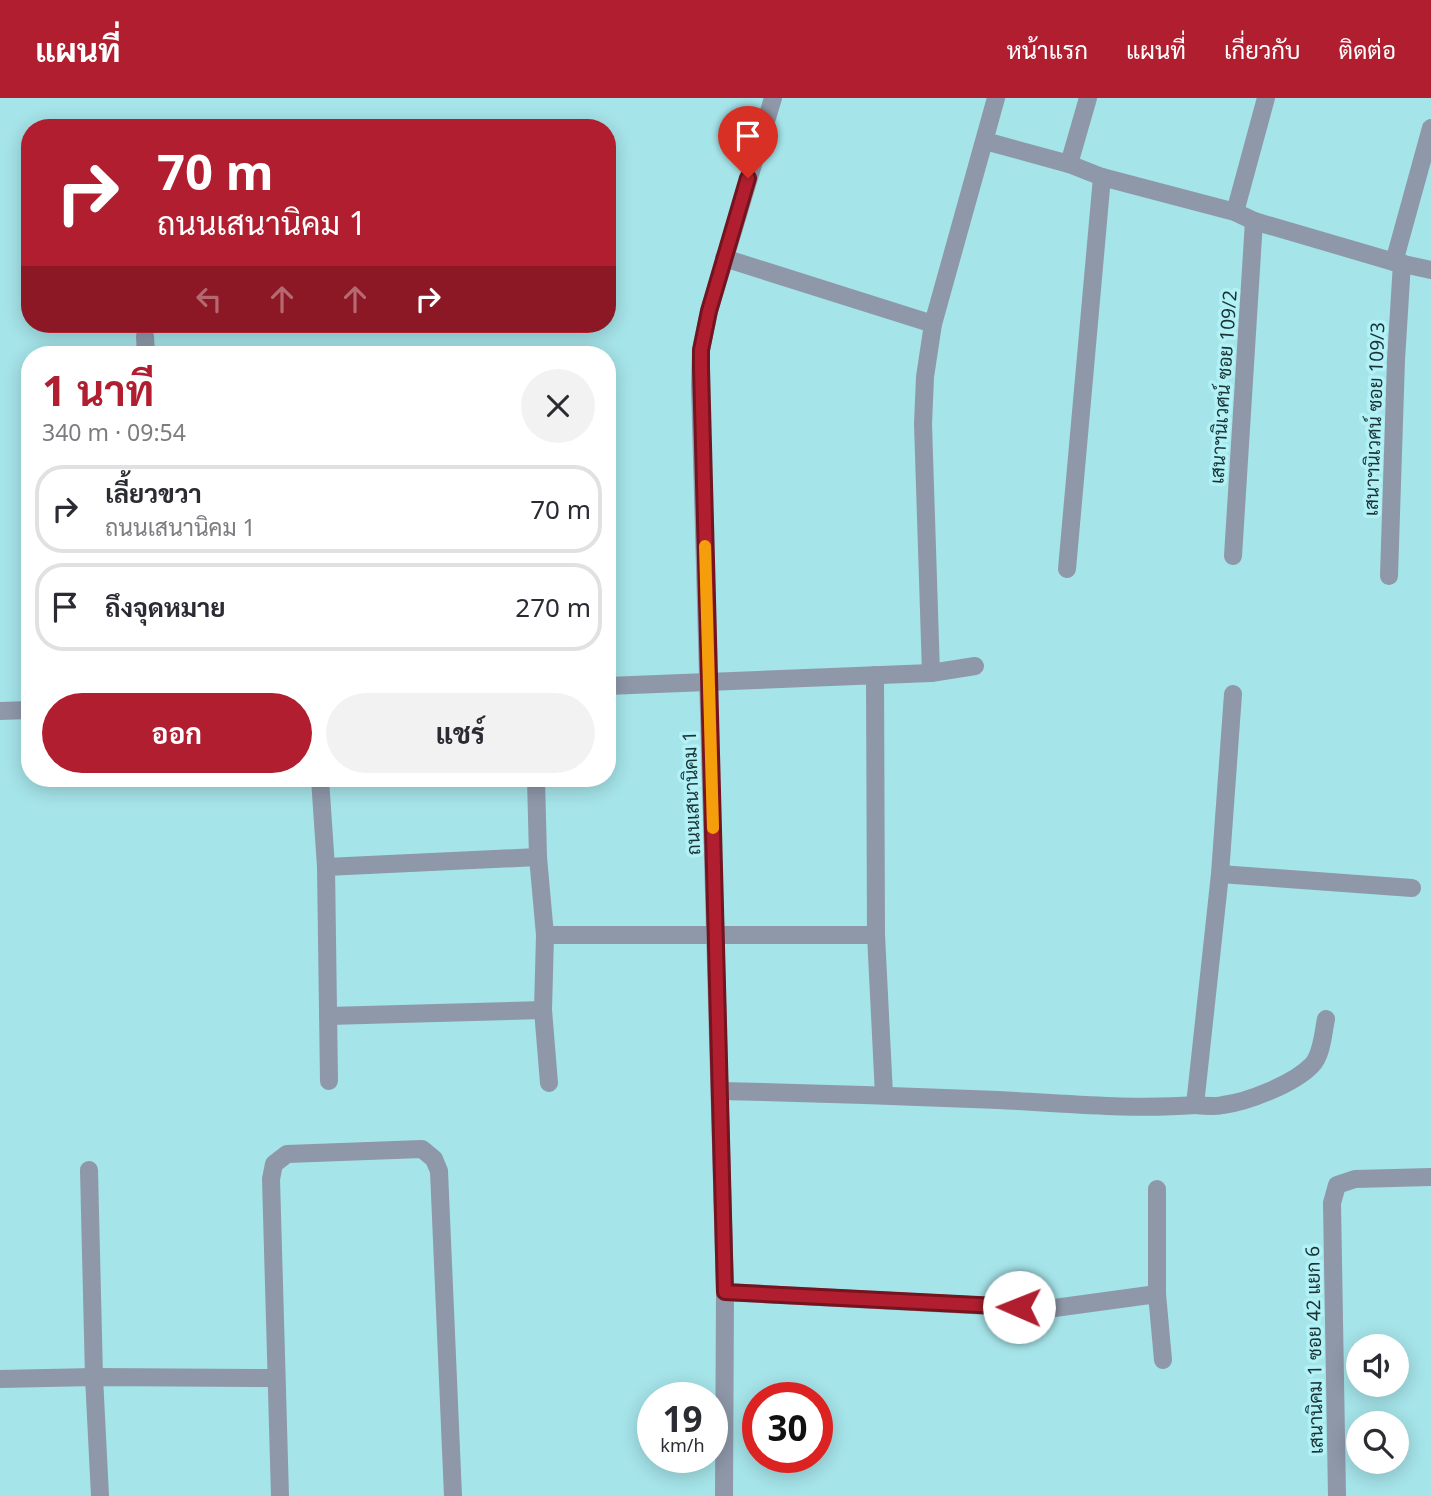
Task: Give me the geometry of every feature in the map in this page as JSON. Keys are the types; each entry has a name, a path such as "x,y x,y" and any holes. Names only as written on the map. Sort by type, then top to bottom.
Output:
{"street":[{"name":"ถนนเสนานิคม 1","path":"724,1496 725,1292 701,350 724,258 773,98"},
{"path":"931,673 923,424 925,377 933,324 996,98"},
{"path":"1069,164 1087,98"},
{"path":"1235,212 1266,98"},
{"name":"เสนาฯนิเวศน์ ซอย 109/3","path":"1389,576 1398,263 1431,128"},
{"path":"985,141 1069,164 1102,177 1235,212 1254,222 1431,270"},
{"path":"1067,569 1102,177"},
{"name":"เสนาฯนิเวศน์ ซอย 109/2","path":"1233,556 1254,222"},
{"path":"724,258 933,324"},
{"path":"145,336 146,346"},
{"path":"616,686 931,673 975,666"},
{"path":"875,675 876,935 884,1095"},
{"path":"1195,1105 1220,874 1233,694"},
{"path":"0,711 21,710"},
{"path":"321,787 326,867 329,1081"},
{"path":"536,787 538,857 545,935 543,1010 549,1083"},
{"path":"326,867 538,857"},
{"path":"1220,874 1412,888"},
{"path":"545,935 876,935"},
{"path":"328,1016 543,1010"},
{"path":"720,1091 884,1095 1114,1106 1221,1106 1269,1091 1313,1064 1326,1019"},
{"path":"280,1496 271,1179 274,1164 287,1154 422,1150 435,1159 439,1171 453,1496"},
{"path":"89,1170 100,1496"},
{"name":"เสนานิคม 1 ซอย 42 แยก 6","path":"1337,1496 1332,1203 1337,1185 1355,1178 1431,1177"},
{"path":"1157,1189 1157,1294 1163,1360"},
{"path":"725,1292 1047,1309 1157,1294"},
{"path":"0,1379 276,1378"}],"slow traffic":[{"path":"705,546 713,828"}],"route":[{"path":"748,178 709,311 701,350 700,386 725,1292 1019,1307"}]}
